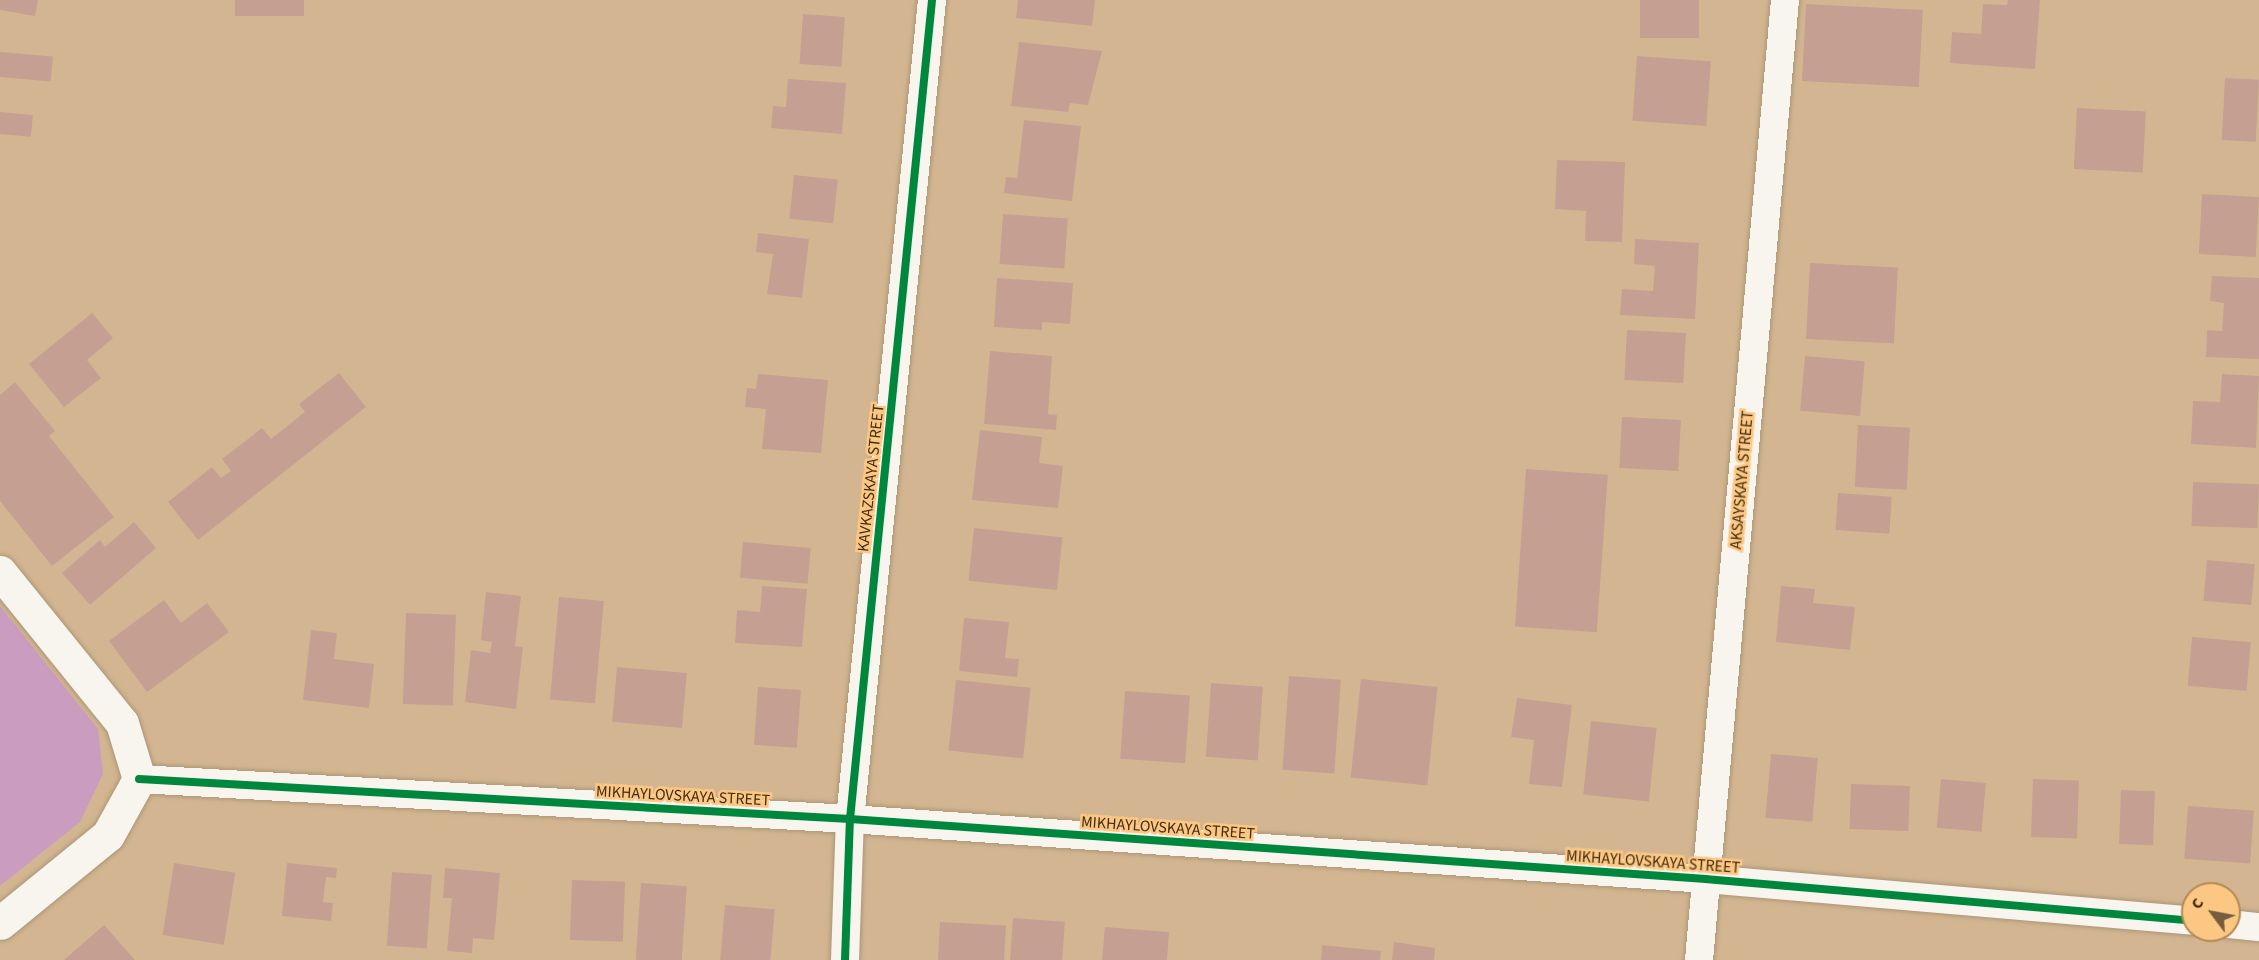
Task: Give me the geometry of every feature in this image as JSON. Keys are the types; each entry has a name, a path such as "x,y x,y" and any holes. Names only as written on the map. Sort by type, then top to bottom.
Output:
{"street":[{"name":"KAVKAZSKAYA STREET","path":"845,960 850,819 932,0"},
{"name":"AKSAYSKAYA STREET","path":"1699,960 1785,0"},
{"path":"0,572 122,723 139,779 108,835 0,923"},
{"name":"MIKHAYLOVSKAYA STREET","path":"139,779 850,819 1706,879 2181,920"},
{"path":"2241,925 2259,927"}],"shaded area":[{"path":"0,606 98,729 103,774 80,822 0,886"}],"building":[{"path":"0,0 38,0 35,16 0,10"},
{"path":"235,0 304,0 304,16 235,16"},
{"path":"1018,0 1095,0 1092,26 1016,18"},
{"path":"1640,0 1699,0 1699,38 1640,38"},
{"path":"2008,0 2040,0 2035,69 1950,63 1952,32 1981,34 1983,4 2007,5"},
{"path":"1806,4 1923,10 1919,87 1802,81"},
{"path":"803,14 845,17 841,67 800,64"},
{"path":"1019,42 1102,51 1088,105 1070,103 1068,112 1011,106"},
{"path":"0,52 53,57 51,82 0,77"},
{"path":"1637,56 1711,61 1706,126 1632,121"},
{"path":"2225,78 2259,80 2256,142 2222,140"},
{"path":"788,79 846,83 842,134 771,128 773,106 786,107"},
{"path":"2077,108 2146,112 2143,173 2074,169"},
{"path":"0,112 33,115 31,137 0,134"},
{"path":"1024,120 1081,126 1072,201 1004,193 1006,177 1017,178"},
{"path":"1557,160 1625,162 1622,242 1585,241 1586,211 1555,209"},
{"path":"794,175 838,180 833,223 789,219"},
{"path":"2202,194 2259,197 2256,257 2199,254"},
{"path":"1003,214 1068,219 1064,268 1000,264"},
{"path":"758,233 809,239 802,298 767,294 773,254 756,252"},
{"path":"1635,239 1699,243 1695,319 1620,315 1622,289 1653,291 1655,266 1634,264"},
{"path":"1810,263 1898,268 1894,344 1806,339"},
{"path":"2212,276 2259,278 2259,359 2206,357 2207,330 2222,331 2224,303 2210,301"},
{"path":"997,278 1073,283 1070,324 1042,322 1042,330 994,327"},
{"path":"92,313 113,338 87,360 101,378 64,407 29,364"},
{"path":"1627,330 1686,333 1683,383 1624,380"},
{"path":"990,351 1052,356 1048,414 1057,415 1056,430 984,424"},
{"path":"1805,356 1865,361 1860,416 1800,411"},
{"path":"339,373 366,407 198,540 168,502 212,467 221,478 231,471 222,459 262,428 271,439 305,412 299,404"},
{"path":"758,374 828,380 821,453 762,449 766,409 745,407 747,388 756,389"},
{"path":"2222,374 2259,376 2256,448 2191,444 2193,401 2220,402"},
{"path":"15,382 55,431 49,436 114,517 52,566 0,501 0,395"},
{"path":"1622,417 1681,420 1678,471 1619,468"},
{"path":"1858,425 1910,428 1907,490 1855,487"},
{"path":"980,430 1042,437 1039,463 1063,466 1058,508 972,500"},
{"path":"1526,469 1608,475 1597,632 1515,627"},
{"path":"2193,482 2259,484 2257,528 2191,526"},
{"path":"1838,493 1892,497 1889,534 1835,530"},
{"path":"134,522 156,548 90,605 62,573 100,540 105,547"},
{"path":"974,528 1063,537 1057,590 968,581"},
{"path":"743,542 811,548 808,584 740,578"},
{"path":"2207,560 2255,564 2251,605 2203,601"},
{"path":"762,586 807,589 802,647 735,643 737,610 760,612"},
{"path":"1781,586 1815,589 1813,603 1855,607 1850,650 1776,642"},
{"path":"486,592 521,596 515,646 523,647 516,709 465,702 471,650 490,653 492,642 481,640"},
{"path":"559,597 604,601 595,704 550,700"},
{"path":"164,600 181,623 207,603 229,632 147,692 109,641"},
{"path":"406,613 456,615 453,706 403,704"},
{"path":"964,618 1009,622 1005,658 1019,659 1017,677 959,671"},
{"path":"311,630 337,633 334,659 374,664 369,708 303,700"},
{"path":"2192,637 2251,642 2247,691 2188,686"},
{"path":"617,667 687,673 682,728 612,722"},
{"path":"1289,676 1341,680 1334,773 1282,770"},
{"path":"1361,679 1438,687 1427,786 1351,777"},
{"path":"956,680 1031,688 1023,758 949,751"},
{"path":"1211,683 1263,687 1258,760 1206,757"},
{"path":"758,687 801,690 797,748 754,745"},
{"path":"1125,691 1190,696 1185,763 1120,759"},
{"path":"1517,698 1572,705 1562,787 1529,784 1534,740 1511,737"},
{"path":"1591,721 1657,728 1649,801 1583,795"},
{"path":"1771,754 1818,758 1812,822 1765,818"},
{"path":"1941,779 1986,783 1982,832 1937,828"},
{"path":"2033,779 2079,781 2077,839 2031,837"},
{"path":"1851,784 1910,786 1908,831 1849,829"},
{"path":"2121,790 2155,791 2153,845 2119,844"},
{"path":"2188,806 2254,811 2250,863 2184,859"},
{"path":"174,863 235,873 224,945 163,935"},
{"path":"287,863 337,868 336,878 326,877 323,902 333,903 331,921 282,916"},
{"path":"445,868 500,873 494,940 473,938 472,953 447,951 452,898 443,898"},
{"path":"392,872 432,875 427,949 387,946"},
{"path":"572,880 625,882 623,942 570,940"},
{"path":"641,883 687,886 682,960 636,960"},
{"path":"725,905 775,909 770,960 720,960"},
{"path":"1013,918 1065,922 1062,960 1010,960"},
{"path":"940,922 1006,925 1004,960 938,960"},
{"path":"104,925 135,960 64,960"},
{"path":"1105,927 1169,932 1167,960 1102,960"},
{"path":"1394,942 1435,948 1434,960 1392,960"},
{"path":"1322,945 1381,951 1380,960 1321,960"}],"cycle path":[{"path":"845,960 850,819 932,0"},
{"path":"139,779 850,819 1706,879 2181,920"}]}
